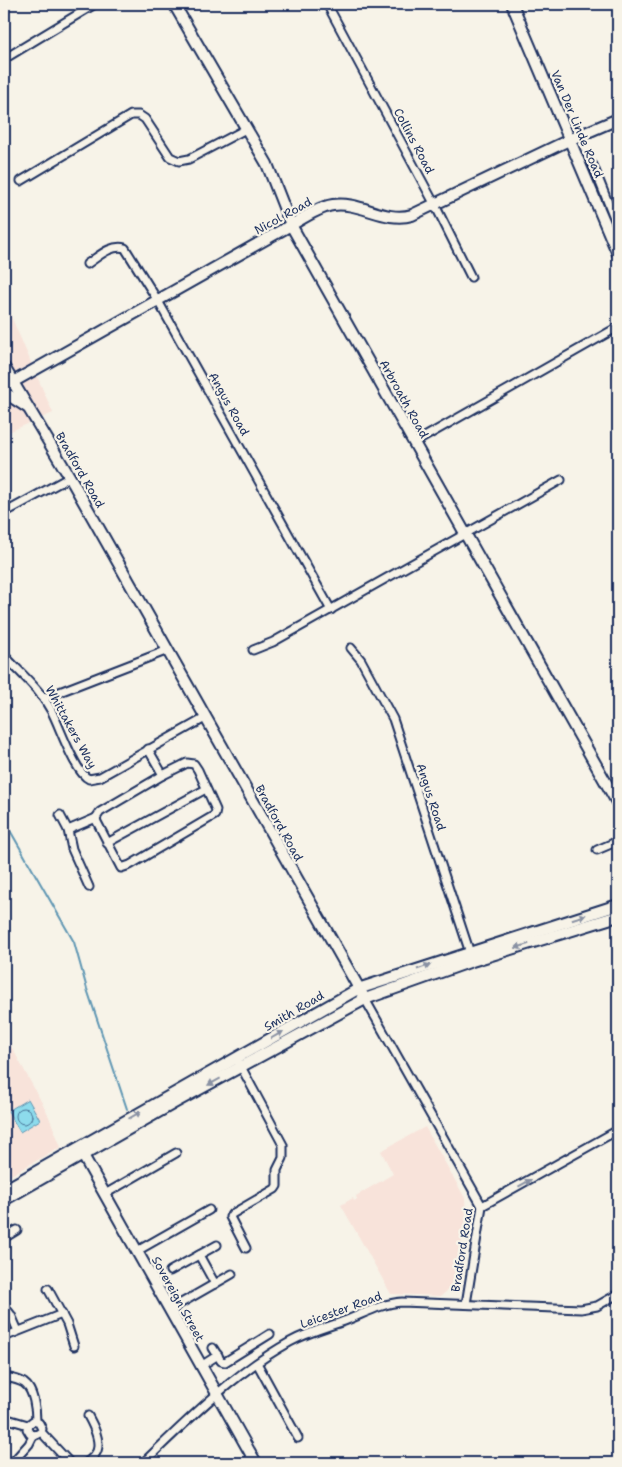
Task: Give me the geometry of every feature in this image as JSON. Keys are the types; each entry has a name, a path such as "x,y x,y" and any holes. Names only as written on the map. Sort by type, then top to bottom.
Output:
{"main road":[{"name":"Arbroath Road","path":"174,4 273,178 291,225 618,804"},
{"name":"Van Der Linde Road","path":"512,4 618,254"},
{"name":"Nicol Road","path":"8,384 322,208 334,205 348,206 399,218 412,216 569,140 618,119"},
{"path":"4,362 16,369 30,371 25,385 28,406"},
{"name":"Bradford Road","path":"4,367 8,384 28,406 70,477 365,1000"},
{"path":"4,395 10,396 28,406"},
{"name":"Smith Road","path":"238,1063 365,1000 471,956 618,905"},
{"name":"Smith Road","path":"4,1190 80,1151 238,1063 358,989 618,916"},
{"name":"Smith Road","path":"4,1200 80,1151"},
{"name":"Sovereign Street","path":"80,1151 256,1463"}],"street":[{"path":"4,59 95,4"},
{"path":"327,4 336,17"},
{"path":"334,4 336,17"},
{"name":"Collins Road","path":"336,17 471,276"},
{"path":"21,181 131,115 139,115 145,119 170,157 179,160 189,159 246,129"},
{"path":"593,165 618,224"},
{"name":"Angus Road","path":"87,264 112,248 125,248 158,301 331,610"},
{"path":"414,443 618,327"},
{"path":"4,513 70,477"},
{"path":"253,650 273,642 331,610 561,480"},
{"name":"Angus Road","path":"351,648 361,660 394,719 471,956"},
{"path":"44,698 168,650"},
{"name":"Whittakers Way","path":"4,655 36,687 44,698 80,772 86,778 94,780 100,777 205,718"},
{"path":"148,749 163,775"},
{"path":"68,830 96,818 100,812 187,763 194,764 198,770 216,810 215,815 130,865 121,868 96,818"},
{"path":"107,843 206,789"},
{"path":"60,815 68,830 72,849 89,887"},
{"path":"597,850 618,841"},
{"name":"Bradford Road","path":"365,1000 482,1206 466,1304"},
{"path":"238,1063 283,1145 275,1189 230,1217 246,1248"},
{"path":"482,1206 618,1130"},
{"path":"105,1194 176,1153"},
{"path":"138,1251 209,1210"},
{"path":"4,1238 17,1230"},
{"path":"170,1271 217,1245"},
{"path":"198,1255 214,1284"},
{"path":"169,1310 232,1274"},
{"path":"48,1289 70,1329 74,1346"},
{"name":"Leicester Road","path":"143,1463 216,1393 257,1364 296,1339 388,1304 402,1302 581,1309 597,1306 618,1294"},
{"path":"4,1306 11,1315 18,1331"},
{"path":"4,1337 62,1314"},
{"path":"213,1348 222,1362 227,1362 270,1334"},
{"path":"200,1366 218,1355"},
{"path":"257,1364 298,1438"},
{"path":"4,1377 22,1382 28,1387 35,1409 36,1421 41,1426 41,1432 70,1463"},
{"path":"86,1463 97,1453 98,1446 94,1427 88,1416"},
{"path":"4,1418 28,1425 36,1421"},
{"path":"28,1425 28,1432 34,1436"},
{"path":"12,1463 34,1436 41,1432"}],"shaded area":[{"path":"4,300 53,413 4,434"},
{"path":"4,1033 47,1112 61,1147 4,1179"},
{"path":"425,1127 465,1198 466,1220 454,1285 441,1296 391,1294 341,1205 353,1198 354,1201 357,1199 356,1196 393,1174 381,1151"}],"water":[{"path":"28,1099 40,1120 20,1132 8,1111"}],"waterway":[{"path":"4,820 74,942 87,989 127,1109"}]}
